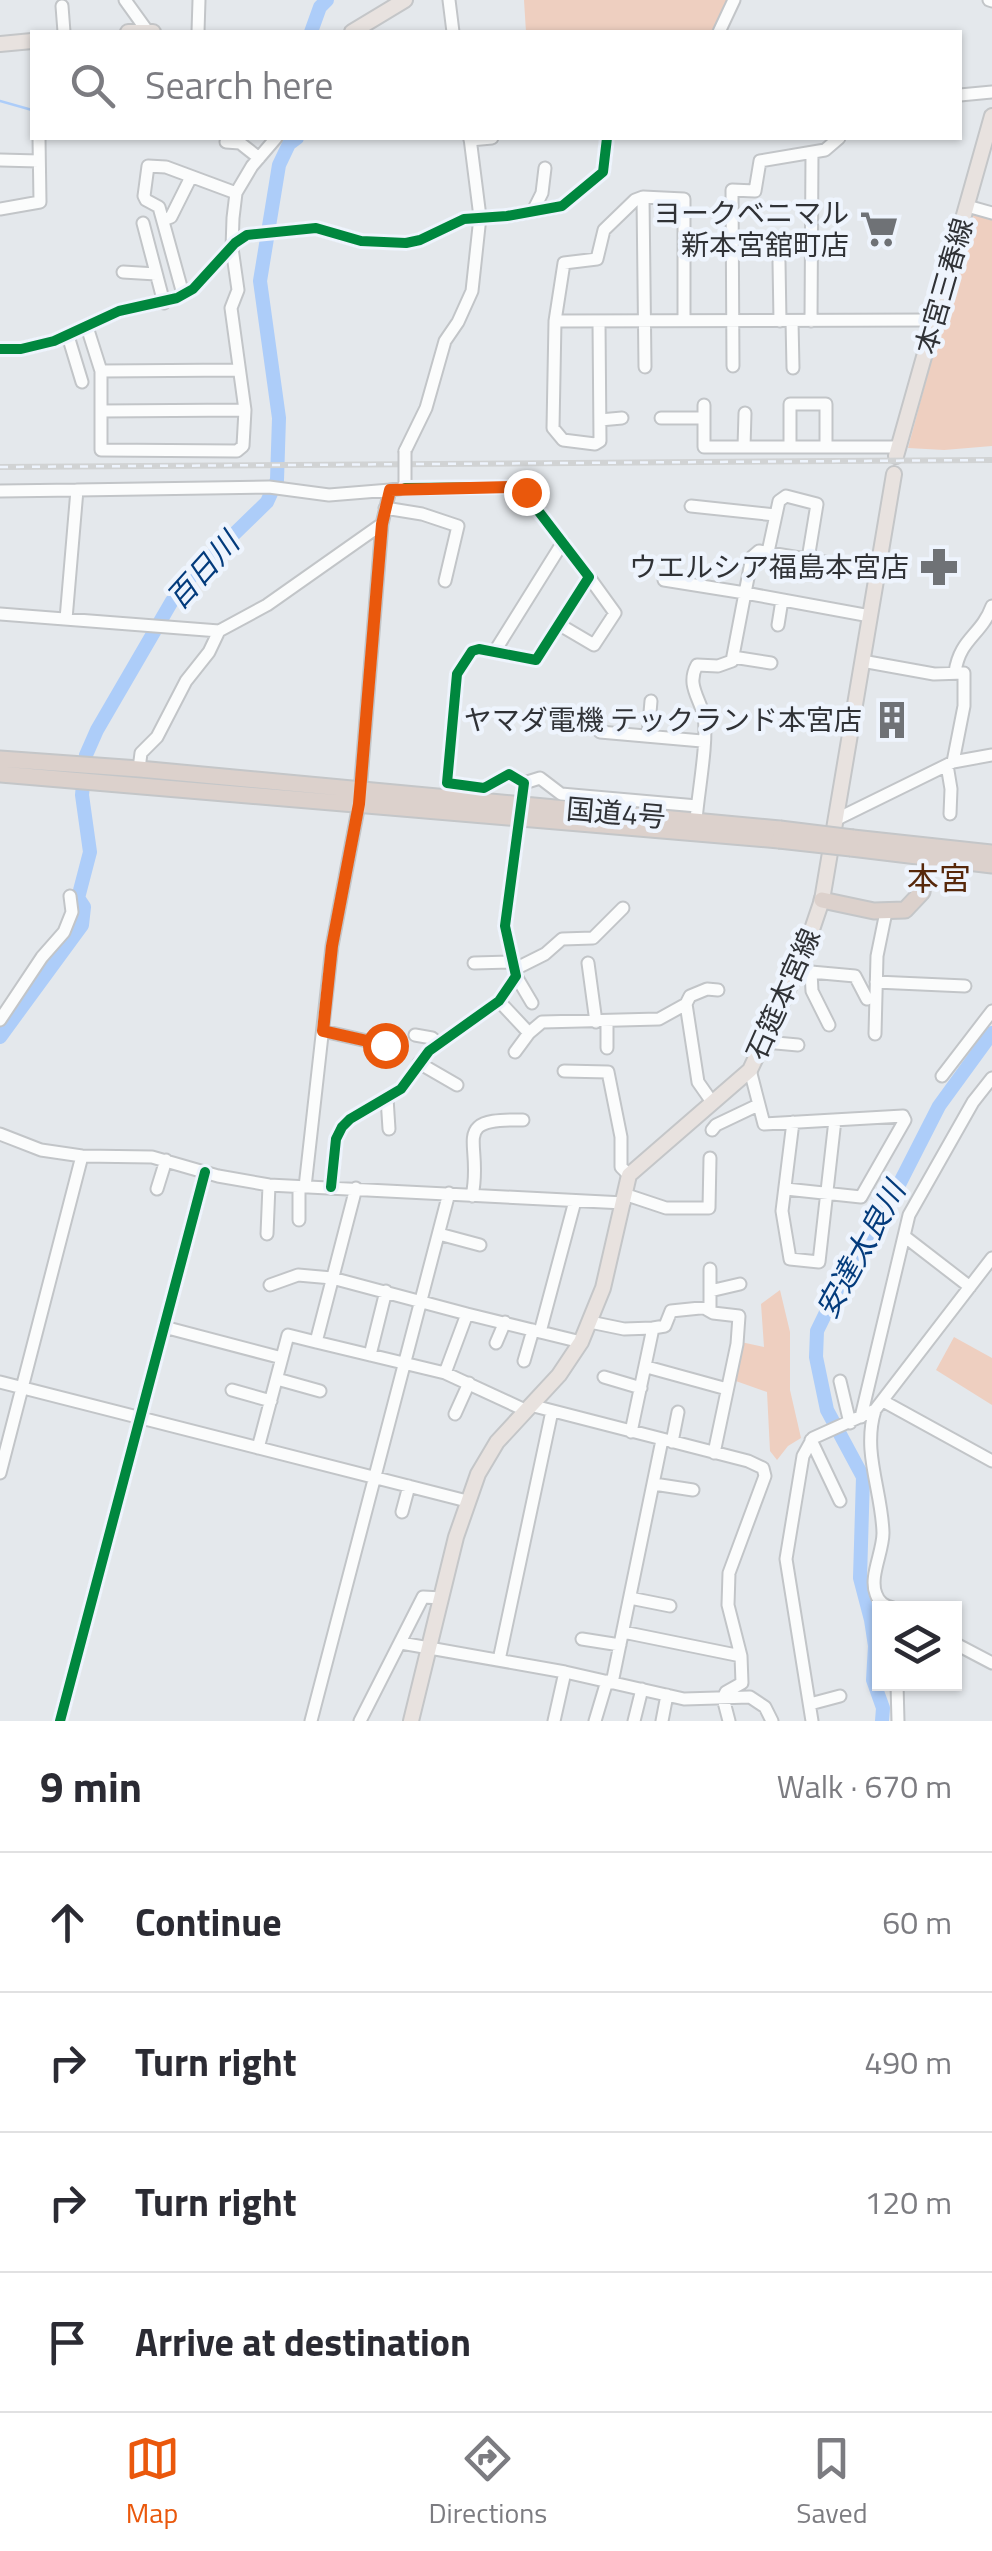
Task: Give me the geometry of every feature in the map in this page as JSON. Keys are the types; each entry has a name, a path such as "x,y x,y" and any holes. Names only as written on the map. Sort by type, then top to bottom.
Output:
{"highway":[{"name":"国道4号","path":"0,759 65,771 780,835 992,863"},
{"name":"国道4号","path":"91,773 139,769 359,798"},
{"name":"国道4号","path":"0,774 65,771"},
{"name":"国道4号","path":"520,810 696,813 780,835"},
{"path":"822,900 886,912 905,910 917,900 925,883 929,852"}],"main road":[{"path":"355,30 404,0"},
{"path":"0,44 30,41"},
{"name":"本宮三春線","path":"898,451 992,116"},
{"path":"835,820 894,474"},
{"name":"石筵本宮線","path":"630,1175 750,1070 806,967 835,820"},
{"path":"411,1721 466,1501 485,1459 559,1375 581,1342 603,1288 630,1175"}],"street":[{"path":"126,0 149,30"},
{"path":"198,30 200,0"},
{"path":"450,0 453,30"},
{"path":"720,30 734,0"},
{"path":"62,6 64,30"},
{"path":"962,95 992,92"},
{"path":"0,209 40,202 39,140"},
{"path":"87,327 101,370 101,450 237,451 244,440 245,410 232,308 238,290 232,248 236,193 274,140"},
{"path":"405,487 406,451 426,408 444,341 472,291 480,217 470,140"},
{"path":"0,349 21,349 68,336 119,311 164,303 193,289 242,238 256,234 316,228 387,244 420,240 464,218 568,204 598,179 605,167 607,140"},
{"path":"734,366 732,190 755,191 760,161 826,150 836,140"},
{"path":"226,142 240,143 260,158"},
{"path":"812,153 812,321"},
{"path":"0,160 39,162"},
{"path":"184,294 159,207 144,196 148,166 166,167 236,193"},
{"path":"533,211 542,193 545,168"},
{"path":"163,220 170,216 190,176"},
{"path":"599,322 598,443 563,440 554,428 555,321 564,263 600,256 604,230 634,200 643,197 684,198 684,320"},
{"path":"643,197 645,367"},
{"path":"967,206 992,213"},
{"path":"144,223 164,303"},
{"path":"779,262 793,368"},
{"path":"123,272 156,274"},
{"path":"555,321 936,320"},
{"path":"68,336 82,382"},
{"path":"101,370 239,370"},
{"path":"790,447 790,404 826,404 826,447"},
{"path":"101,411 245,410"},
{"path":"661,418 704,412 704,447 898,451"},
{"path":"745,412 754,447"},
{"path":"600,420 622,418"},
{"path":"0,491 273,487 330,495 405,487 520,488 614,608 594,645 560,625"},
{"path":"66,619 77,490"},
{"path":"299,1220 332,946 359,798 382,524 390,490"},
{"path":"768,552 783,496 817,504 808,559"},
{"path":"692,506 775,515"},
{"path":"386,508 458,526 445,581"},
{"path":"0,614 219,631 267,605 382,524"},
{"path":"495,652 563,542"},
{"path":"589,577 536,660 472,651 457,674 447,783 484,788 509,774 524,783 540,778 561,794 696,813 704,718 694,692 693,673 697,665 726,664 733,657 752,557 759,551 768,552 878,571"},
{"path":"664,580 870,616"},
{"path":"778,626 782,600"},
{"path":"954,672 960,650 982,627 992,606"},
{"path":"139,769 140,754 156,737 219,631"},
{"path":"733,657 771,663"},
{"path":"862,661 934,674 964,674 964,695 950,764 950,814"},
{"path":"648,736 651,702"},
{"path":"600,732 702,741"},
{"path":"835,820 950,764 986,755"},
{"path":"524,783 505,926 515,969 532,1003"},
{"path":"0,1020 42,957 64,932 72,912 70,896"},
{"path":"474,962 515,969 545,954 562,939 593,938 623,908"},
{"path":"874,1034 877,956 886,912"},
{"path":"588,963 607,1048"},
{"path":"829,1025 812,991 806,967 855,976 867,999"},
{"path":"331,1188 336,1138 342,1127 402,1089 419,1063 439,1044 499,1001 515,969"},
{"path":"876,982 966,986"},
{"path":"515,1052 542,1022 659,1019 686,1004 690,996 707,989 718,990"},
{"path":"499,1001 529,1033"},
{"path":"686,1004 698,1082 712,1102"},
{"path":"942,1076 992,1011"},
{"path":"323,1031 385,1045"},
{"path":"415,1035 432,1038 439,1044"},
{"path":"765,1042 798,1045"},
{"path":"419,1063 456,1085"},
{"path":"750,1070 764,1124 903,1116 905,1120 861,1197 786,1189"},
{"path":"564,1072 608,1072 621,1138 621,1168 630,1175"},
{"path":"853,1421 909,1215 992,1078"},
{"path":"386,1098 389,1130"},
{"path":"712,1130 716,1124 758,1105"},
{"path":"472,1196 477,1127 485,1120 523,1120"},
{"path":"792,1122 782,1211 790,1258 819,1262 835,1120"},
{"path":"1,1135 41,1150 82,1156 137,1154 269,1185 575,1201 624,1198 666,1208 708,1208 710,1158"},
{"path":"0,1473 82,1156"},
{"path":"157,1189 166,1160"},
{"path":"60,1721 204,1172"},
{"path":"267,1234 269,1185"},
{"path":"316,1342 356,1188"},
{"path":"311,1721 450,1193"},
{"path":"524,1361 575,1201"},
{"path":"439,1234 480,1244"},
{"path":"904,1236 970,1287"},
{"path":"812,1721 786,1558 803,1456 812,1439 879,1405 992,1258"},
{"path":"590,1322 652,1328 665,1326 671,1311 710,1307 710,1269"},
{"path":"270,1285 298,1275 332,1278 581,1342"},
{"path":"710,1291 740,1284"},
{"path":"370,1355 386,1291"},
{"path":"706,1308 713,1314 738,1316 737,1344 714,1453"},
{"path":"445,1373 467,1314"},
{"path":"496,1343 505,1322"},
{"path":"164,1327 282,1358"},
{"path":"630,1432 652,1328"},
{"path":"258,1448 288,1335 445,1373 527,1407 760,1466 765,1473 729,1573 728,1604 741,1656 742,1683 722,1698"},
{"path":"646,1367 727,1389"},
{"path":"604,1378 641,1388"},
{"path":"276,1379 320,1391"},
{"path":"0,1382 466,1501"},
{"path":"840,1382 853,1421"},
{"path":"455,1414 469,1383"},
{"path":"232,1390 271,1402"},
{"path":"879,1405 992,1461"},
{"path":"879,1405 871,1458 883,1529 874,1584 875,1594 881,1601"},
{"path":"498,1660 552,1411"},
{"path":"595,1721 624,1632 654,1484 678,1412"},
{"path":"812,1439 840,1501"},
{"path":"654,1484 693,1490"},
{"path":"402,1512 409,1486"},
{"path":"360,1721 423,1597 442,1598"},
{"path":"630,1598 670,1606"},
{"path":"624,1632 741,1656"},
{"path":"582,1638 620,1646"},
{"path":"402,1643 564,1672 684,1699 745,1696 765,1707 772,1721"},
{"path":"962,1647 992,1663"},
{"path":"554,1721 564,1672"},
{"path":"634,1721 642,1689"},
{"path":"897,1691 898,1721"},
{"path":"662,1721 668,1696"},
{"path":"810,1704 840,1696"},
{"path":"722,1698 729,1721"}],"shaded area":[{"path":"524,0 735,0 717,30 526,30"},
{"path":"971,213 992,218 992,446 908,448"},
{"path":"780,1290 790,1332 790,1390 801,1438 777,1460 770,1451 767,1392 733,1380 741,1342 764,1347 761,1304"},
{"path":"954,1337 992,1358 992,1405 936,1370"}],"waterway":[{"name":"百日川","path":"312,30 320,7 327,0"},
{"path":"0,101 30,109"},
{"name":"百日川","path":"0,1037 82,925 84,907 78,898 90,852 82,795 86,755 97,730 172,601 195,572 267,502 277,480 279,418 260,281 279,165 294,140"},
{"name":"安達太良川","path":"882,1721 883,1708 873,1680 875,1646 860,1578 863,1477 827,1410 816,1357 817,1331 854,1255 885,1212 939,1106 992,1033"}],"railway":[{"path":"0,467 992,460"}],"cycle path":[{"path":"0,349 21,349 54,341 119,311 177,298 193,289 247,235 316,228 361,241 406,243 464,219 562,206 603,172 607,140"},
{"path":"331,1187 336,1139 342,1127 401,1089 429,1051 499,1001 516,976 505,926 524,783 509,774 484,788 447,783 457,674 472,651 479,649 536,660 589,577 520,487 405,488"},
{"path":"60,1721 205,1172"}],"place":[{"name":"ヨークベニマル 新本宮舘町店","path":"879,229"},
{"name":"ウエルシア福島本宮店","path":"939,567"},
{"name":"ヤマダ電機 テックランド本宮店","path":"892,720"}],"district":[{"name":"本宮","path":"939,879"}],"route":[{"path":"385,1045 323,1031 332,946 359,804 382,524 390,490 514,487 526,492"}]}
